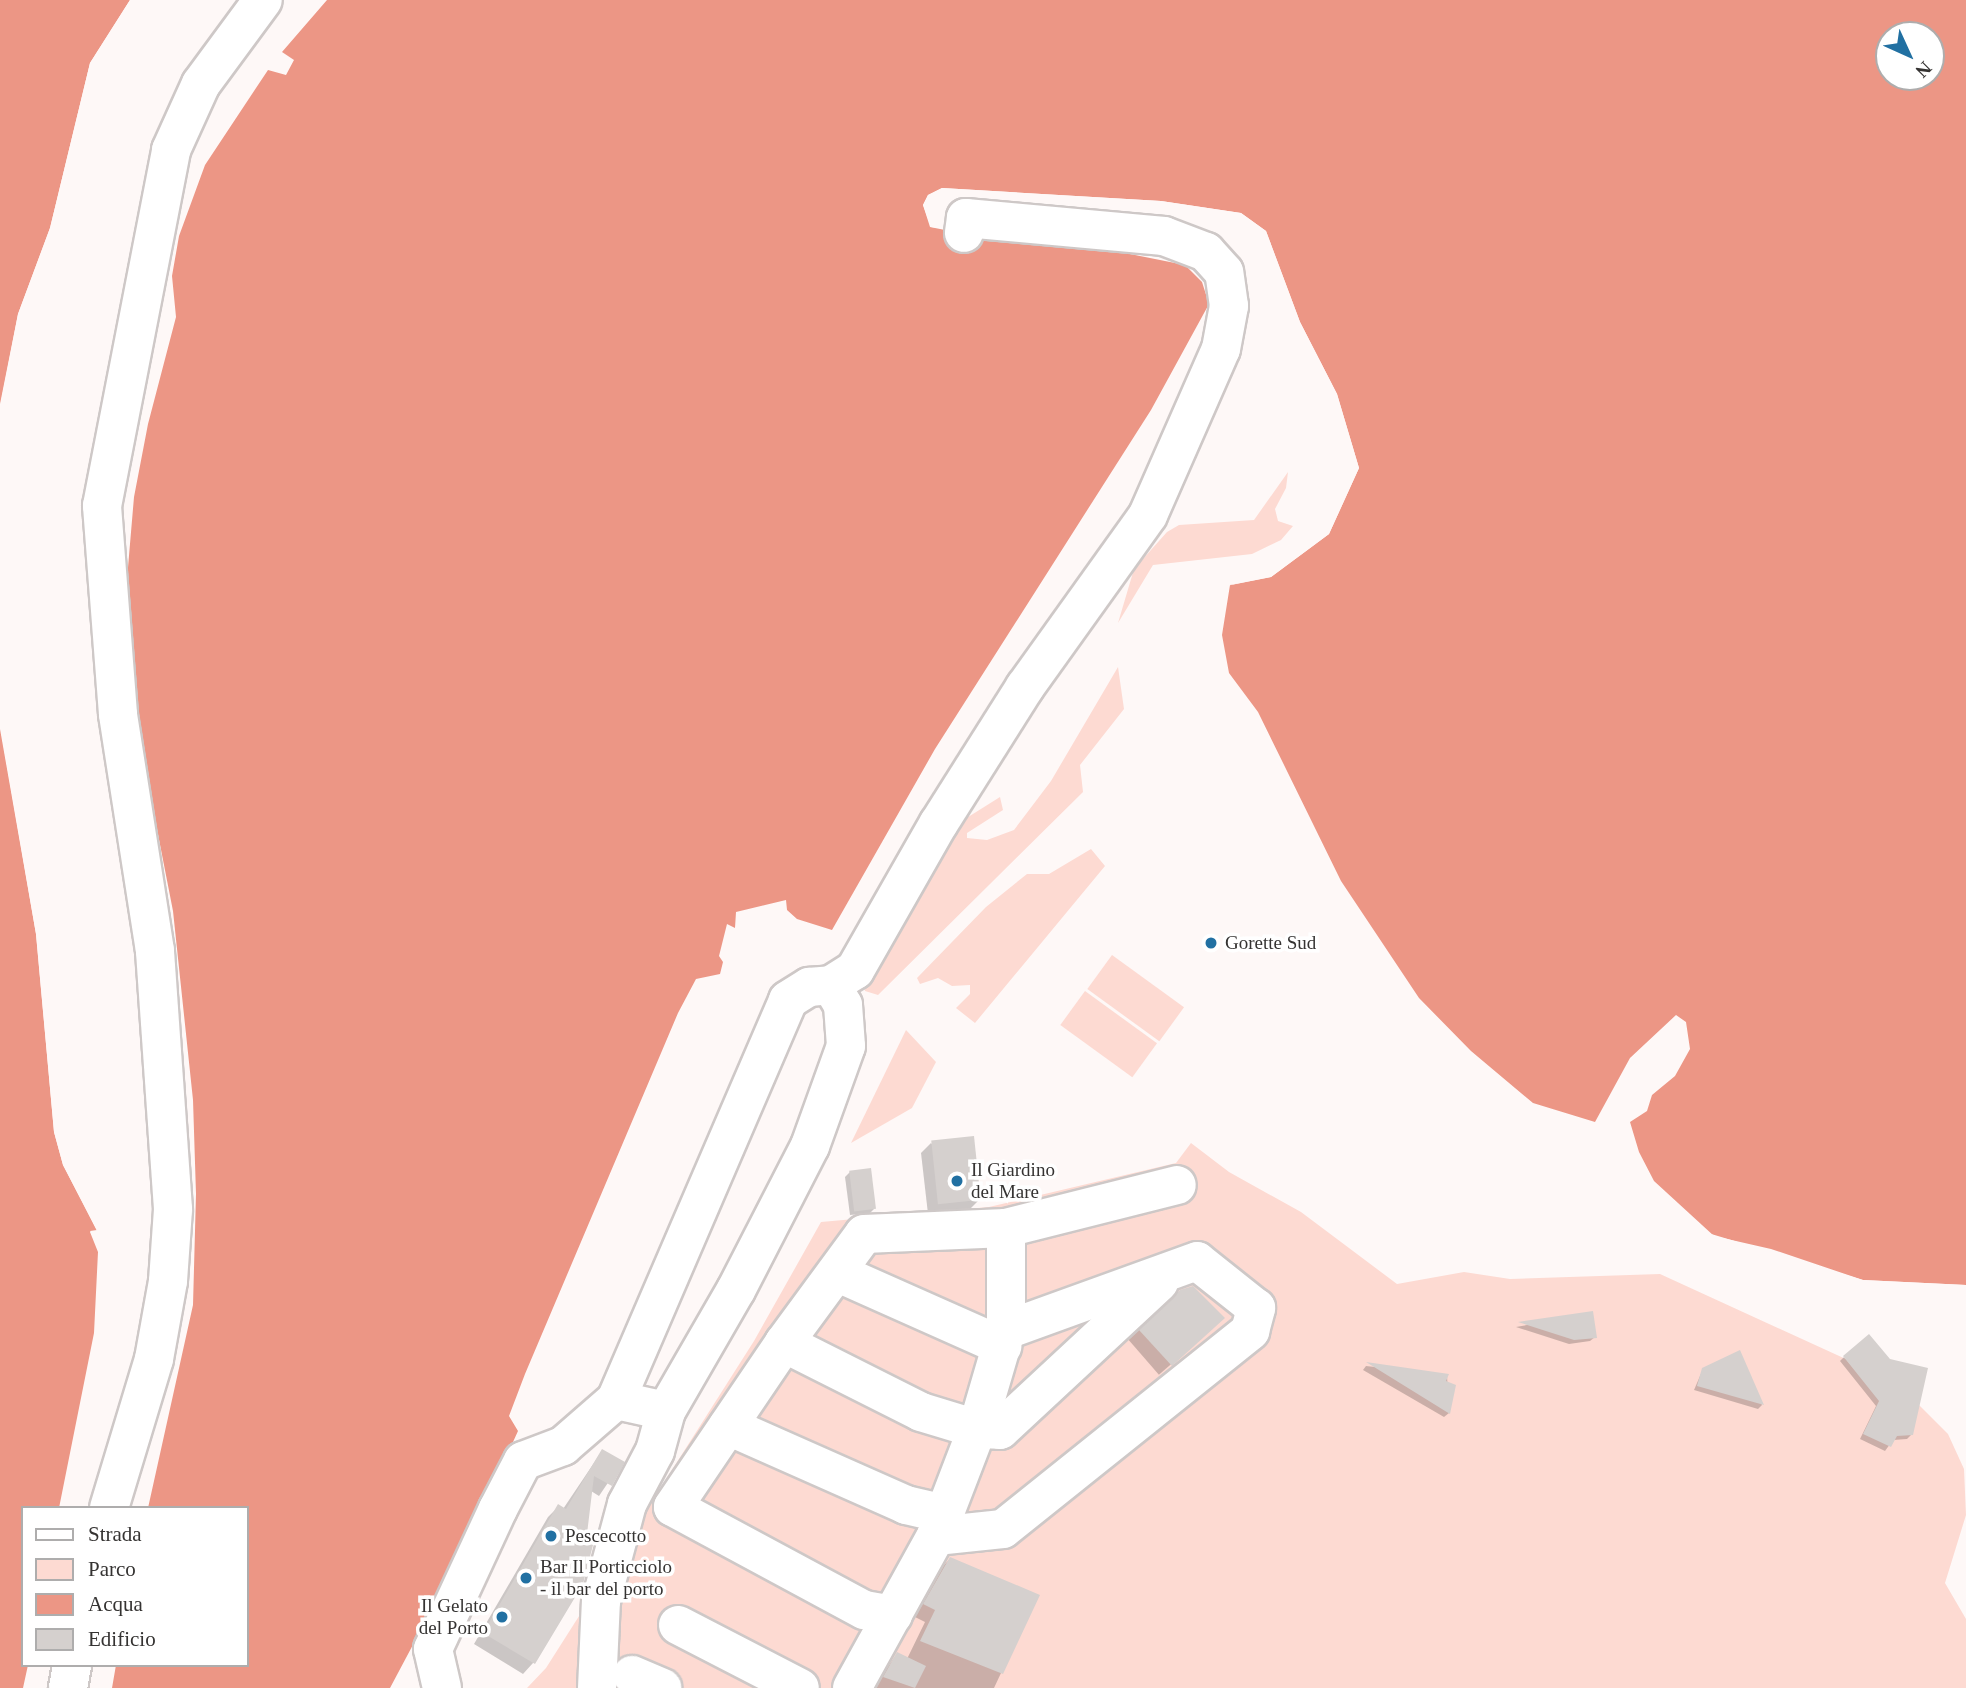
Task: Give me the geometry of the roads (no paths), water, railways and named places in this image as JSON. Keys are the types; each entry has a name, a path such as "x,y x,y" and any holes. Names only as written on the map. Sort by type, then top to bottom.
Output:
{"lane":[{"path":"110,1506 154,1359 168,1282 173,1209 155,951 118,714 102,506 171,150 201,84 263,0"},
{"path":"442,1688 433,1648 523,1461 564,1446 616,1400 788,1000 809,987 831,985 855,970 939,823 1025,687 1148,515 1222,349 1229,306 1224,272 1206,252 1164,236 966,218 964,233"},
{"path":"597,1688 601,1601 627,1504 655,1451 666,1411 692,1370 810,1146 846,1046 843,1005 831,985"},
{"path":"893,1615 864,1610 673,1507 784,1343 838,1273 864,1234 1006,1228 1177,1185"},
{"path":"852,1688 940,1525 977,1429 1004,1338 1006,1228"},
{"path":"728,1426 906,1505 940,1525 1003,1529 1250,1331 1256,1308 1197,1261 1004,1338 838,1273"},
{"path":"784,1343 920,1412 977,1429 1000,1430 1170,1271"},
{"path":"616,1400 666,1411"},
{"path":"678,1625 800,1688"},
{"path":"68,1688 72,1667"}],"water":[{"path":"0,0 130,0 90,63 50,228 18,314 0,404"},
{"path":"327,0 1966,0 1966,1285 1863,1280 1771,1249 1714,1236 1654,1181 1639,1152 1630,1122 1647,1111 1652,1095 1675,1076 1690,1049 1686,1022 1676,1015 1630,1058 1595,1122 1533,1103 1471,1051 1419,998 1341,881 1258,712 1229,673 1222,635 1230,585 1271,577 1329,534 1359,468 1337,394 1300,322 1266,231 1241,213 1161,201 942,188 928,195 923,205 931,227 1105,249 1185,265 1202,282 1209,304 1151,410 935,749 832,930 797,919 787,910 786,900 736,912 735,928 727,924 719,956 723,962 720,974 696,979 678,1013 525,1374 509,1416 518,1431 466,1545 390,1688 112,1688 116,1667 248,1667 248,1506 148,1506 193,1305 196,1194 193,1100 173,911 138,732 127,579 134,497 148,424 176,317 172,276 179,236 205,165 268,70 286,75 294,60 282,52"},
{"path":"0,729 36,934 54,1132 63,1165 97,1231 90,1232 98,1252 94,1333 59,1506 21,1506 21,1667 28,1667 23,1688 0,1688"}],"place":[{"name":"Gorette Sud","path":"1211,943"},
{"name":"Il Giardino del Mare","path":"957,1181"},
{"name":"Pescecotto","path":"551,1536"},
{"name":"Bar Il Porticciolo - il bar del porto","path":"526,1578"},
{"name":"Il Gelato del Porto","path":"502,1617"}]}
